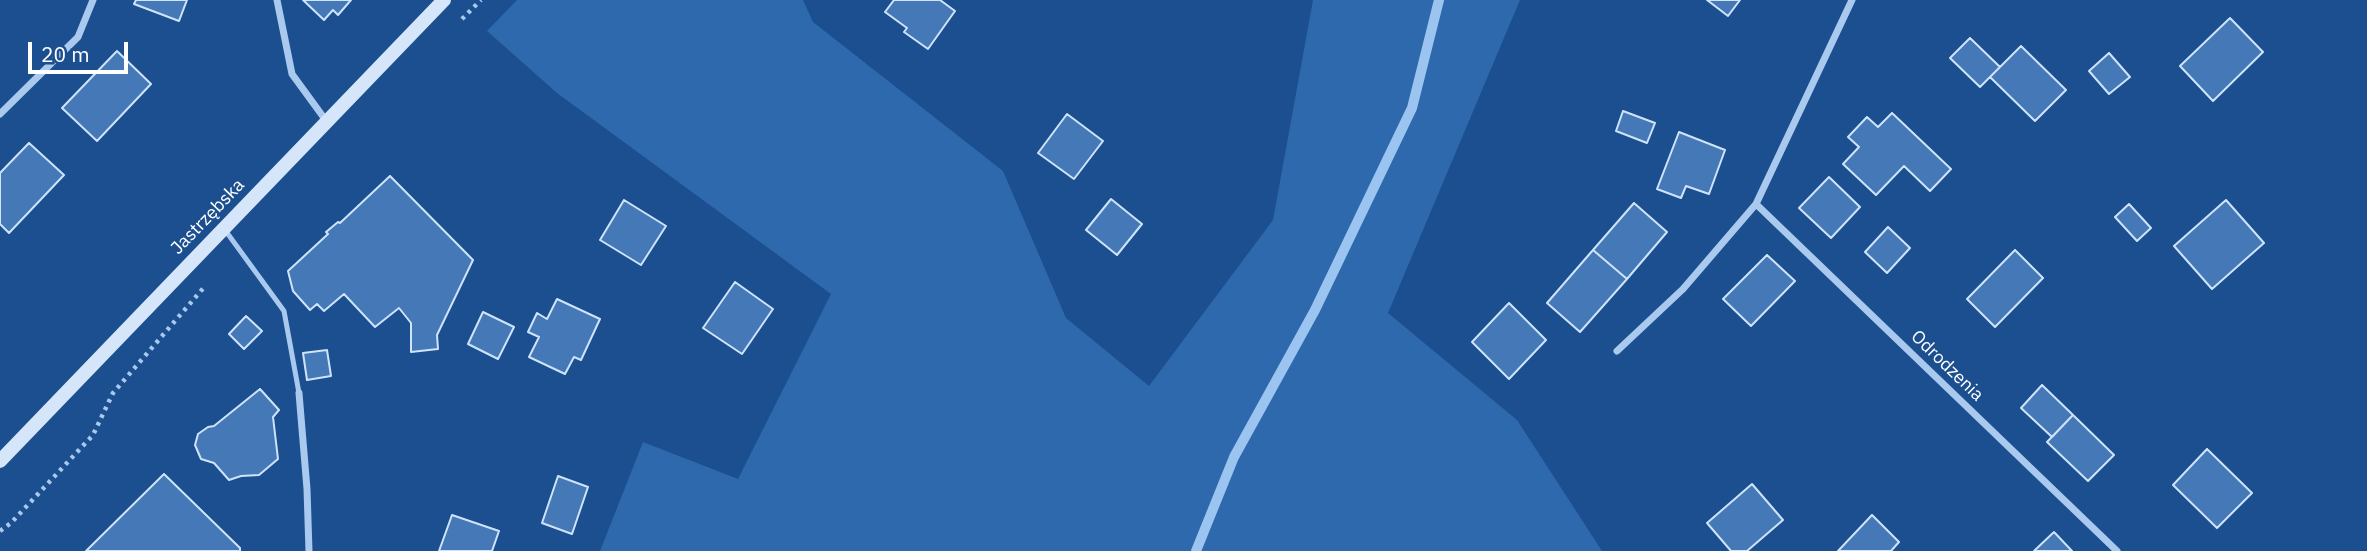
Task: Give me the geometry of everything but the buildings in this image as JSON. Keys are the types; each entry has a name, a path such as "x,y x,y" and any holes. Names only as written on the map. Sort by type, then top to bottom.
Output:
{"main road":[{"name":"Jastrzębska","path":"0,461 444,0"}],"street":[{"path":"0,114 78,37 93,0"},
{"path":"277,0 292,74 327,122"},
{"path":"1617,351 1683,289 1756,204 1852,0"},
{"name":"Odrodzenia","path":"1756,204 2117,551"},
{"path":"299,394 309,551"}],"lane":[{"path":"223,228 284,312 299,394"}],"path":[{"path":"0,531 11,523 93,435 113,393 211,279"}],"shaded area":[{"path":"517,0 803,0 813,22 1003,171 1066,318 1149,386 1273,220 1313,0 1520,0 1388,313 1517,420 1602,551 600,551 643,442 738,479 831,294 557,93 487,31"}],"waterway":[{"path":"1196,551 1234,457 1315,310 1412,108 1439,0"}]}
